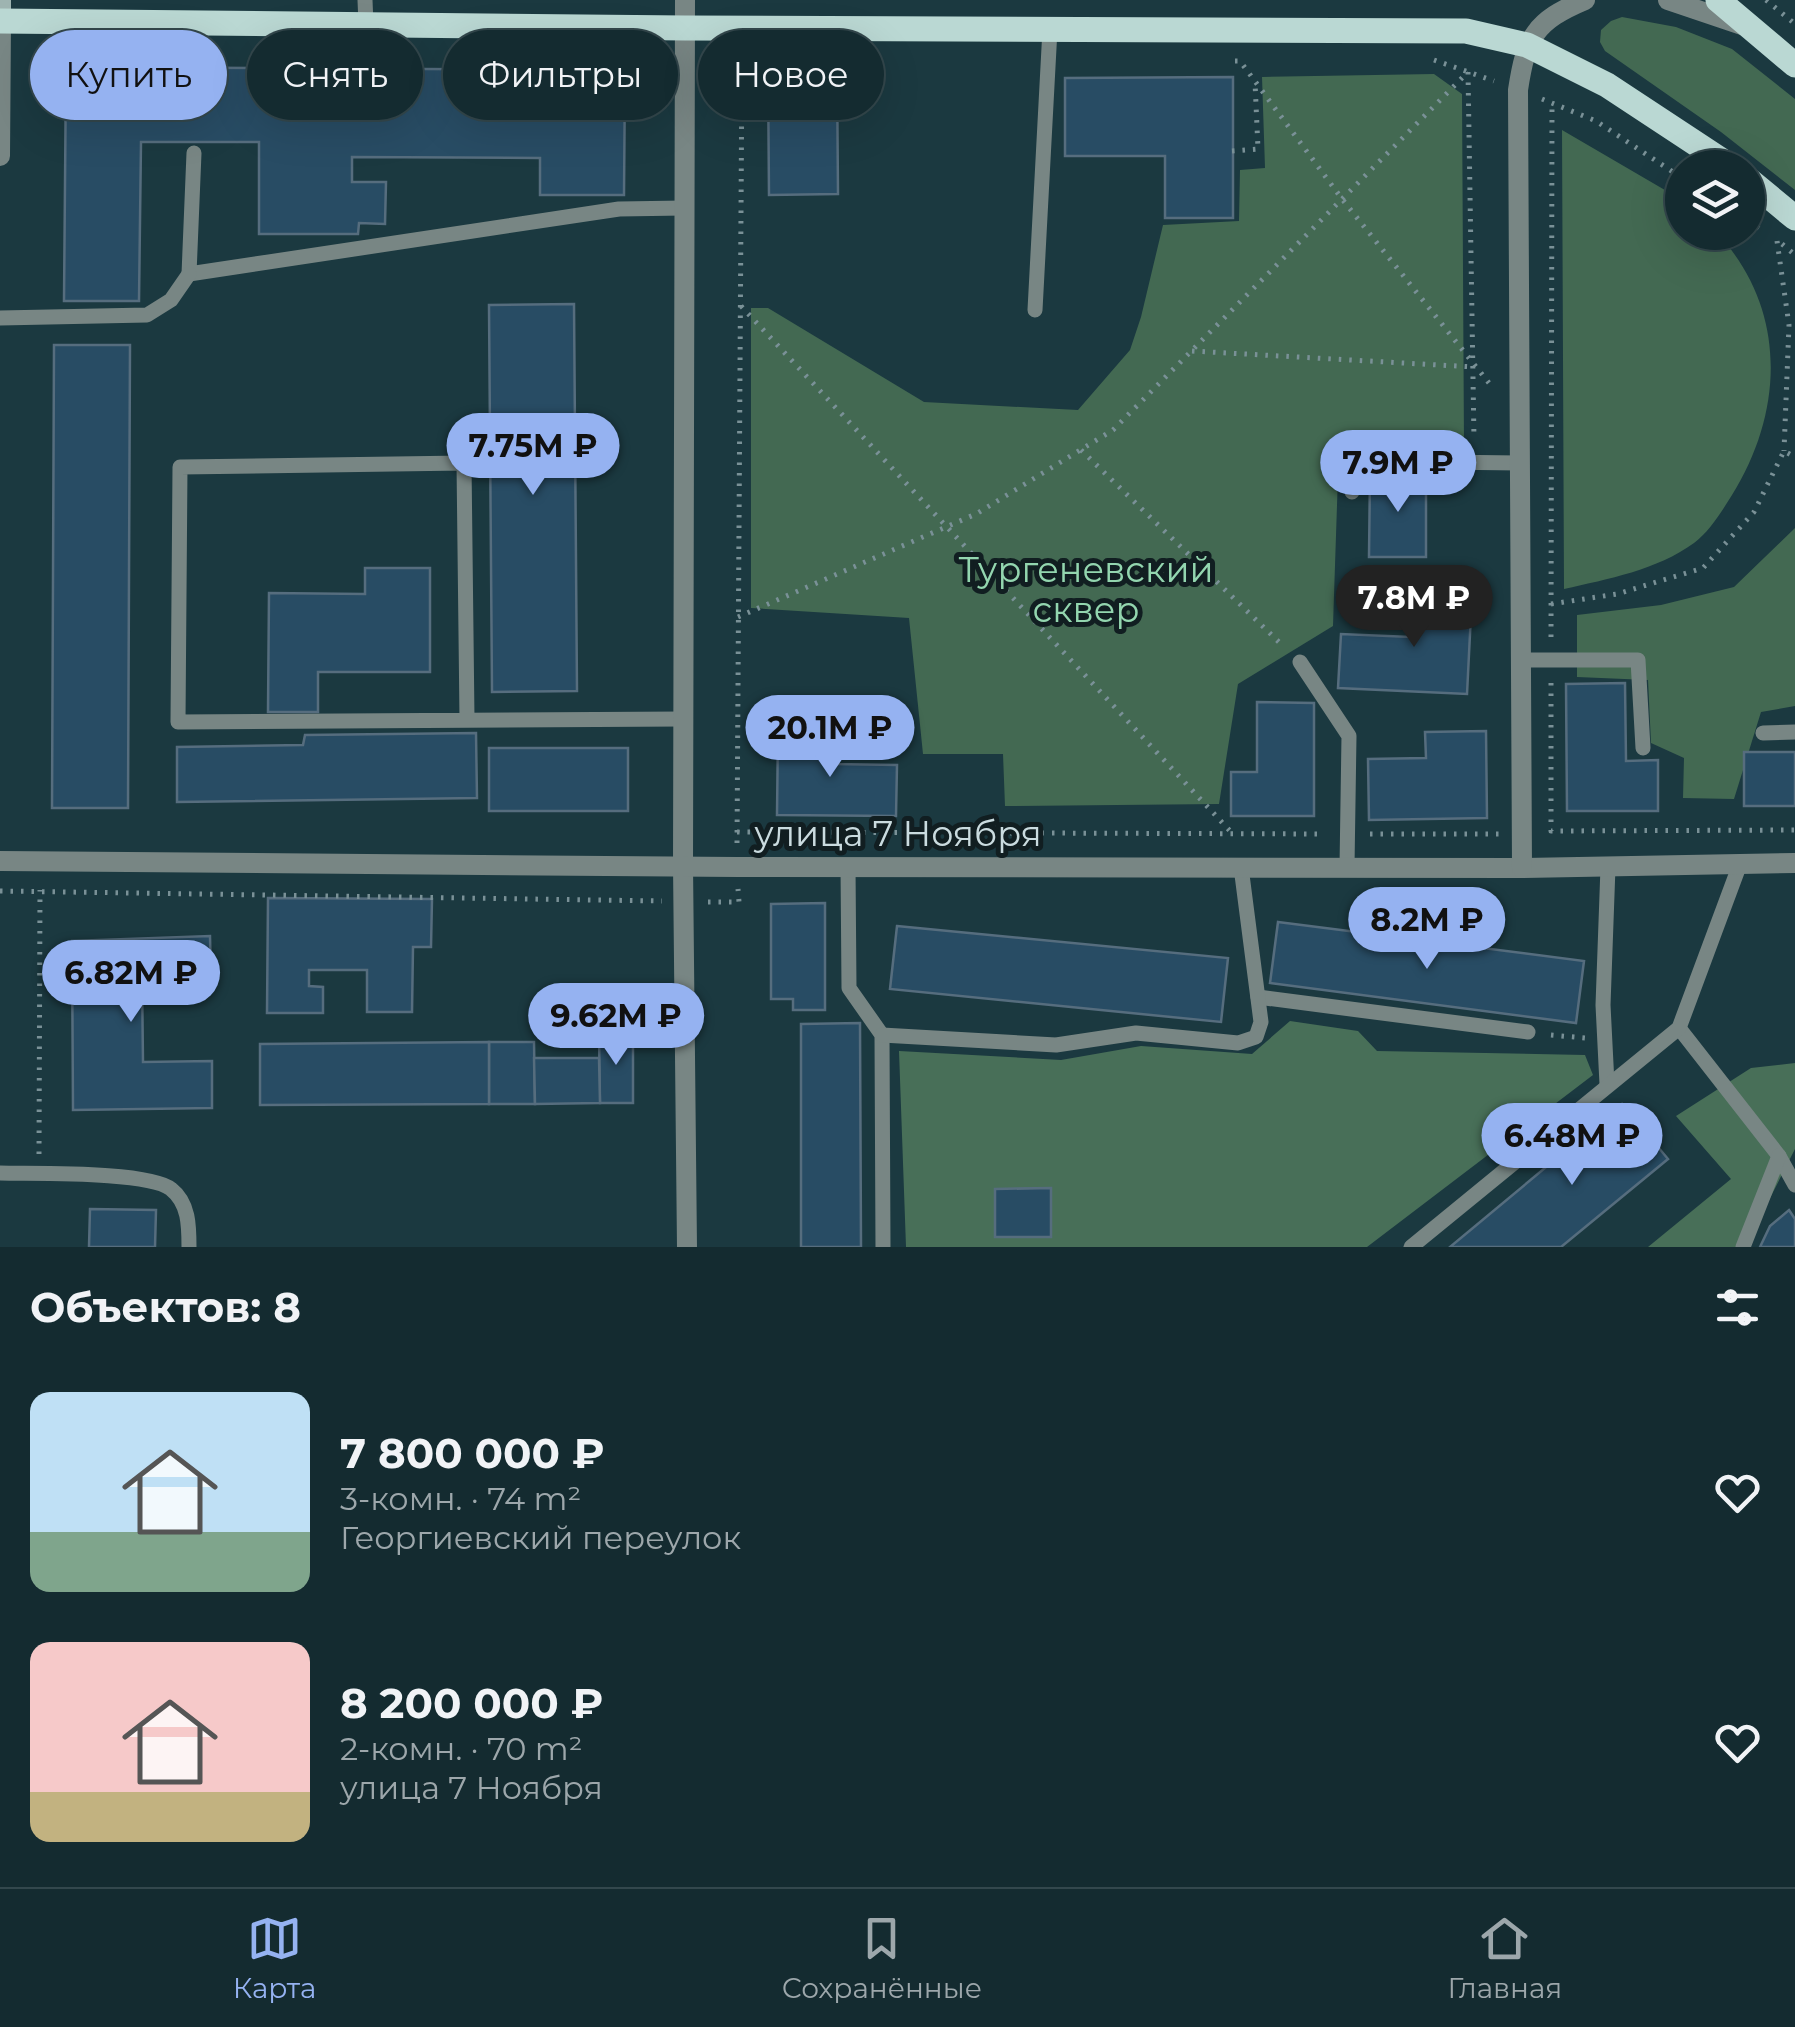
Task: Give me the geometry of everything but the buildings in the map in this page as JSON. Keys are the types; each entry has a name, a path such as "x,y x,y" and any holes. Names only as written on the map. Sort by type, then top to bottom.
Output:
{"main road":[{"path":"1718,0 1795,65"},
{"path":"0,21 365,12 684,28 1466,31 1527,45 1607,85 1705,150"},
{"path":"1765,193 1795,218"}],"street":[{"path":"0,156 1,0"},
{"path":"684,0 683,865 687,1247"},
{"path":"1522,868 1518,90 1527,45 1541,24 1585,0"},
{"path":"1668,0 1756,30"},
{"name":"улица 7 Ноября","path":"0,861 1522,868 1795,863"}],"lane":[{"path":"1035,310 1050,29"},
{"path":"0,318 147,316 171,300 188,274 194,154"},
{"path":"188,274 619,209 684,208"},
{"path":"1352,492 1352,461 1520,463"},
{"path":"467,719 464,463 180,467 178,722 683,719"},
{"path":"1521,660 1638,660 1643,748"},
{"path":"1300,662 1350,736 1347,867"},
{"path":"1763,733 1795,732"},
{"path":"1411,1247 1679,1028 1740,864"},
{"path":"848,866 849,988 882,1035 883,1247"},
{"path":"882,1035 1056,1045 1136,1033 1238,1043 1256,1037 1261,1022 1242,867"},
{"path":"1608,867 1603,1040 1608,1084"},
{"path":"1258,998 1528,1032"},
{"path":"1679,1028 1779,1156 1795,1184"},
{"path":"1743,1247 1779,1156"},
{"path":"0,1173 158,1181 182,1200 190,1247"}],"path":[{"path":"1766,0 1795,24"},
{"path":"684,902 739,902 742,28"},
{"path":"1221,60 1240,61 1474,367 1551,447"},
{"path":"738,617 976,514 1113,430 1468,72"},
{"path":"1468,72 1596,121 1665,167"},
{"path":"1468,72 1474,462"},
{"path":"1232,151 1258,149 1255,81"},
{"path":"1552,102 1551,832 1795,830"},
{"path":"1550,604 1616,594 1704,568 1754,512 1784,451 1790,326 1777,240"},
{"path":"739,304 1232,833"},
{"path":"1190,351 1474,367"},
{"path":"1081,450 1300,662"},
{"path":"1784,451 1795,457"},
{"path":"1522,804 1550,804"},
{"path":"738,832 1504,834"},
{"path":"39,1175 40,862"},
{"path":"0,891 642,900"},
{"path":"1528,1032 1603,1040"}],"green space":[{"path":"1622,17 1676,27 1732,49 1795,99 1795,190 1765,166 1765,150 1744,150 1605,51 1600,42 1601,30"},
{"name":"Тургеневский сквер","path":"1434,74 1462,94 1464,445 1339,445 1333,626 1238,684 1219,804 1005,806 1003,754 923,754 909,618 751,608 751,308 768,308 924,402 1078,410 1130,350 1163,225 1239,221 1240,170 1265,168 1262,77"},
{"path":"1562,130 1665,190 1665,250 1730,250 1756,294 1771,360 1762,429 1728,501 1705,533 1680,552 1648,567 1564,589"},
{"path":"1795,528 1795,706 1761,712 1734,799 1683,798 1684,758 1651,743 1648,680 1577,677 1577,615 1661,605 1734,587"},
{"path":"1290,1021 1358,1031 1377,1051 1585,1055 1593,1075 1367,1247 906,1247 899,1051 1061,1060 1141,1046 1252,1054"},
{"path":"1795,1063 1795,1149 1745,1247 1648,1247 1731,1179 1676,1116 1751,1068"}]}
